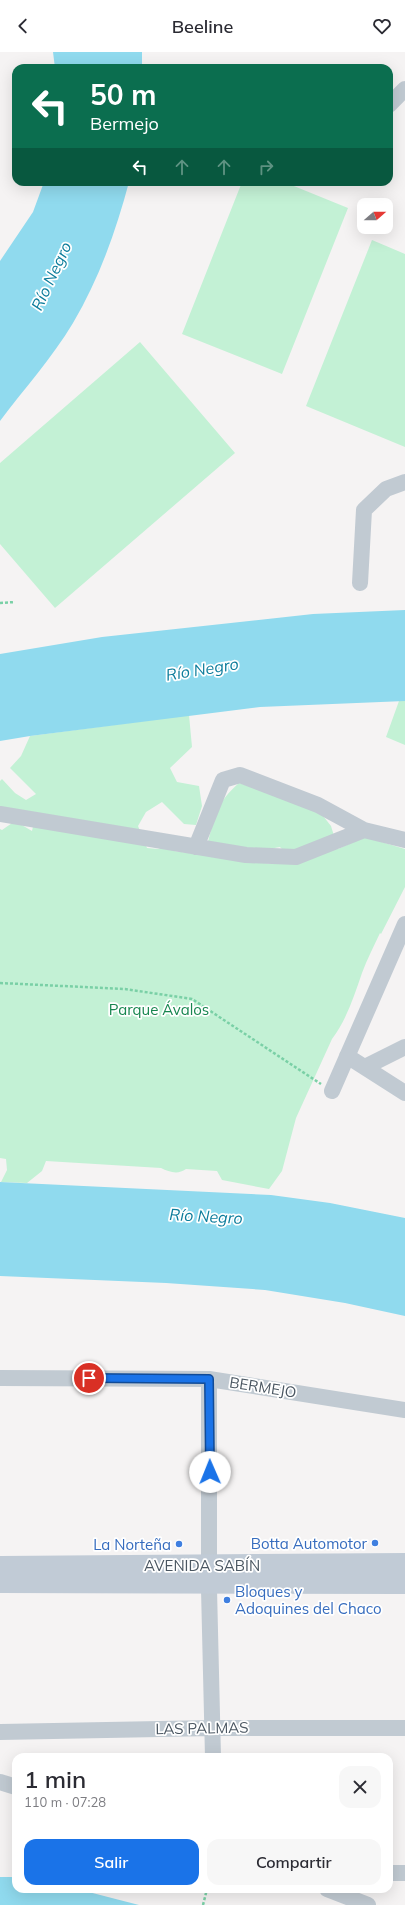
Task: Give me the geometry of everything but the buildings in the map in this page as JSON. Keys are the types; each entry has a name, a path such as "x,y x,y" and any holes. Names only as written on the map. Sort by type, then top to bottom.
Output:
{"main road":[{"name":"AVENIDA SABÍN","path":"0,1582 210,1574 405,1564"},
{"name":"AVENIDA SABÍN","path":"0,1567 210,1574 405,1583"}],"street":[{"path":"393,101 405,89"},
{"path":"360,583 364,510 386,489 405,482"},
{"path":"196,847 223,780 240,775 318,804 364,830 405,840"},
{"path":"0,814 246,855 296,857 364,830"},
{"path":"332,1091 405,924"},
{"path":"365,1067 405,1047"},
{"path":"347,1056 405,1093"},
{"name":"BERMEJO","path":"0,1378 209,1379 405,1410"},
{"path":"209,1379 213,1753"},
{"name":"LAS PALMAS","path":"0,1732 213,1728 405,1728"},
{"path":"0,1782 12,1786"},
{"path":"393,1873 405,1873"},
{"path":"337,1893 368,1905"}],"path":[{"path":"0,603 15,602"},
{"path":"0,983 125,989 192,999 332,1091"},
{"path":"203,1905 206,1893"}],"green space":[{"path":"240,186 294,186 348,208 282,374 182,334"},
{"path":"372,240 405,254 405,447 306,406"},
{"path":"140,342 235,453 55,608 0,544 0,463"},
{"path":"399,701 405,701 405,745 386,737"},
{"name":"Parque Ávalos","path":"189,715 192,747 170,768 177,782 199,786 202,806 196,825 184,824 162,802 146,812 138,826 147,848 158,849 165,846 174,851 272,864 294,862 280,847 258,851 208,842 221,803 239,783 316,807 331,826 338,849 365,837 405,849 405,887 381,934 380,933 364,968 346,1015 332,1039 296,1118 282,1171 269,1189 222,1180 217,1171 186,1169 180,1172 174,1172 161,1168 46,1161 42,1171 27,1183 1,1182 7,1170 6,1159 0,1158 0,829 2,830 15,821 32,831 34,822 0,811 0,781 2,779 15,793 26,800 36,794 10,768 21,756 30,736"}],"water":[{"path":"53,52 142,52 142,64 54,64"},
{"name":"Río Negro","path":"43,186 128,186 99,272 73,323 56,349 0,421 0,261 33,212"},
{"name":"Río Negro","path":"405,610 405,701 260,707 0,741 0,654 102,637 313,614"},
{"name":"Río Negro","path":"0,1182 271,1195 330,1203 405,1218 405,1316 345,1303 265,1290 166,1283 0,1276"},
{"path":"0,1877 12,1877 12,1893 92,1893 139,1905 0,1905"}],"place":[{"name":"Botta Automotor","path":"375,1543"},
{"name":"La Norteña","path":"179,1544"},
{"name":"Bloques y Adoquines del Chaco","path":"227,1600"}],"route":[{"path":"89,1378 209,1379 210,1472"}]}
